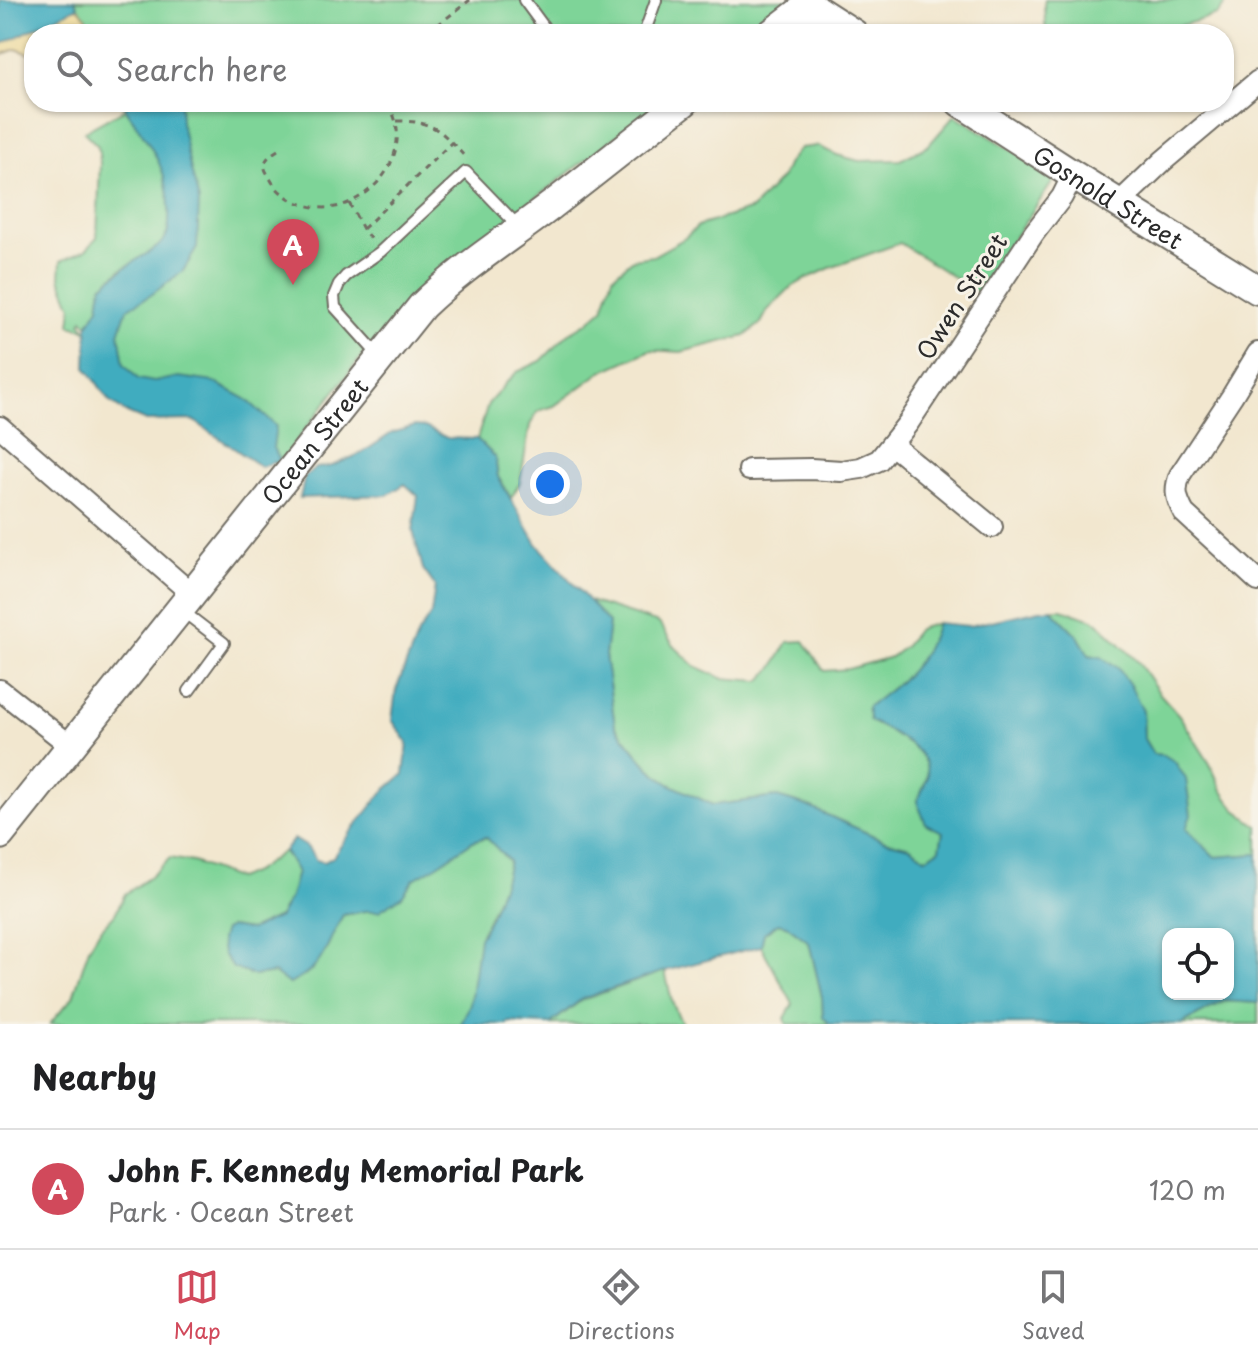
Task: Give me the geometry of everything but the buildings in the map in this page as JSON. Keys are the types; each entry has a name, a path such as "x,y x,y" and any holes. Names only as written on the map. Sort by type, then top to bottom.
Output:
{"main road":[{"path":"784,24 811,2 841,24"},
{"name":"Ocean Street","path":"0,835 410,320 439,289 671,112"},
{"name":"Gosnold Street","path":"975,112 1258,290"}],"street":[{"path":"1234,101 1258,81"},
{"path":"1119,203 1221,112"},
{"name":"Owen Street","path":"749,470 841,471 861,468 879,460 964,342 1034,233 1062,197 1073,175"},
{"path":"1258,353 1180,475 1175,489 1184,513 1258,581"},
{"path":"0,427 186,602"},
{"path":"892,445 992,527"},
{"path":"0,690 71,746"}],"lane":[{"path":"524,0 542,24"},
{"path":"648,24 656,0"},
{"path":"380,357 335,307 334,296 346,276 380,252 466,172 520,228"},
{"path":"186,602 224,643 189,691"}],"path":[{"path":"439,24 470,0"},
{"path":"278,150 265,162 264,168 278,191 305,205 327,207 349,203 377,184 387,172 397,148 397,121 392,112"},
{"path":"397,121 421,122 441,131 469,161 466,172"},
{"path":"363,229 452,142"},
{"path":"349,203 380,252"}],"green space":[{"path":"61,0 792,0 762,24 90,24 86,17"},
{"path":"1045,0 1228,0 1217,15 1186,24 1045,24"},
{"path":"120,112 150,114 178,207 166,238 155,250 120,270 102,286 99,307 88,325 83,319 81,323 87,330 70,325 72,307 60,278 61,261 86,250 97,237 98,146 84,132"},
{"path":"160,112 648,112 529,203 403,310 366,351 276,467 270,454 138,387 107,339 110,327 182,248"},
{"path":"955,115 1056,177 977,292 900,243 830,268 790,288 768,310 761,323 745,336 681,352 650,350 601,372 554,406 538,411 530,425 520,483 511,498 498,477 495,457 477,439 488,404 517,372 541,361 568,334 603,309 613,276 633,259 653,256 685,238 698,226 752,209 782,177 800,148 818,146 859,161 900,160 928,146"},
{"path":"586,600 659,623 674,646 695,666 722,678 760,681 773,668 788,642 804,641 824,671 848,669 891,657 904,647 918,629 937,623 925,651 910,672 868,707 870,721 908,743 923,759 927,778 917,802 943,832 940,849 926,858 910,847 885,841 807,806 777,797 713,805 669,784 648,767 615,726 605,655 609,623"},
{"path":"1051,609 1062,609 1093,619 1138,662 1179,715 1235,809 1258,826 1258,854 1215,857 1186,829 1164,755 1153,754 1144,739 1143,711 1101,657 1089,655 1078,636"},
{"path":"487,837 509,860 504,885 481,934 470,1024 50,1024 73,997 89,948 115,914 125,894 170,858 193,862 238,879 256,871 284,851 297,872 290,897 279,917 250,930 230,927 254,976 274,973 326,951 343,915 377,911 414,879 473,841"},
{"path":"778,923 786,925 809,942 822,997 823,1017 830,1024 787,1024 785,1018 793,1004 761,946 764,933"},
{"path":"665,971 672,1002 682,1024 550,1024 582,1000"},
{"path":"1224,1001 1258,1003 1258,1024 1181,1024"}],"sand":[{"path":"74,3 90,24 24,24 24,52 16,49 0,55 0,13"}],"water":[{"path":"0,0 75,0 78,7 43,24 24,24 24,33 0,45"},
{"path":"128,112 180,112 199,201 197,248 183,271 127,309 119,333 124,364 138,379 154,382 179,377 214,382 246,399 276,426 273,448 280,460 261,467 193,420 146,421 127,413 110,402 86,367 88,325 99,307 102,286 157,247 168,230 169,201 163,172"},
{"path":"415,426 425,427 447,438 477,439 495,457 498,477 537,544 609,623 605,655 615,726 648,767 669,784 713,805 777,797 807,806 885,841 910,847 926,858 940,849 943,832 926,824 917,802 927,778 927,768 908,743 870,721 867,707 910,671 926,650 937,623 969,626 1051,609 1078,636 1089,655 1101,657 1118,668 1130,685 1143,711 1144,739 1153,754 1164,755 1175,762 1186,779 1191,815 1186,829 1215,857 1258,854 1258,1003 1224,1001 1181,1024 830,1024 823,1017 822,997 809,942 786,925 778,923 764,933 761,946 665,971 582,999 550,1024 461,1024 470,1004 479,938 490,918 509,861 486,837 473,841 414,879 402,896 379,911 343,915 323,956 301,978 289,984 274,973 254,976 233,968 223,954 221,939 224,930 230,927 250,930 279,917 290,897 297,872 284,851 294,839 307,847 316,860 324,862 333,857 383,792 404,774 408,743 392,720 396,690 418,634 431,614 435,586 423,569 413,531 418,496 405,484 387,495 300,498 305,476 316,468 332,466 362,453 392,433"}],"place":[{"name":"John F. Kennedy Memorial Park","path":"293,285"}]}
